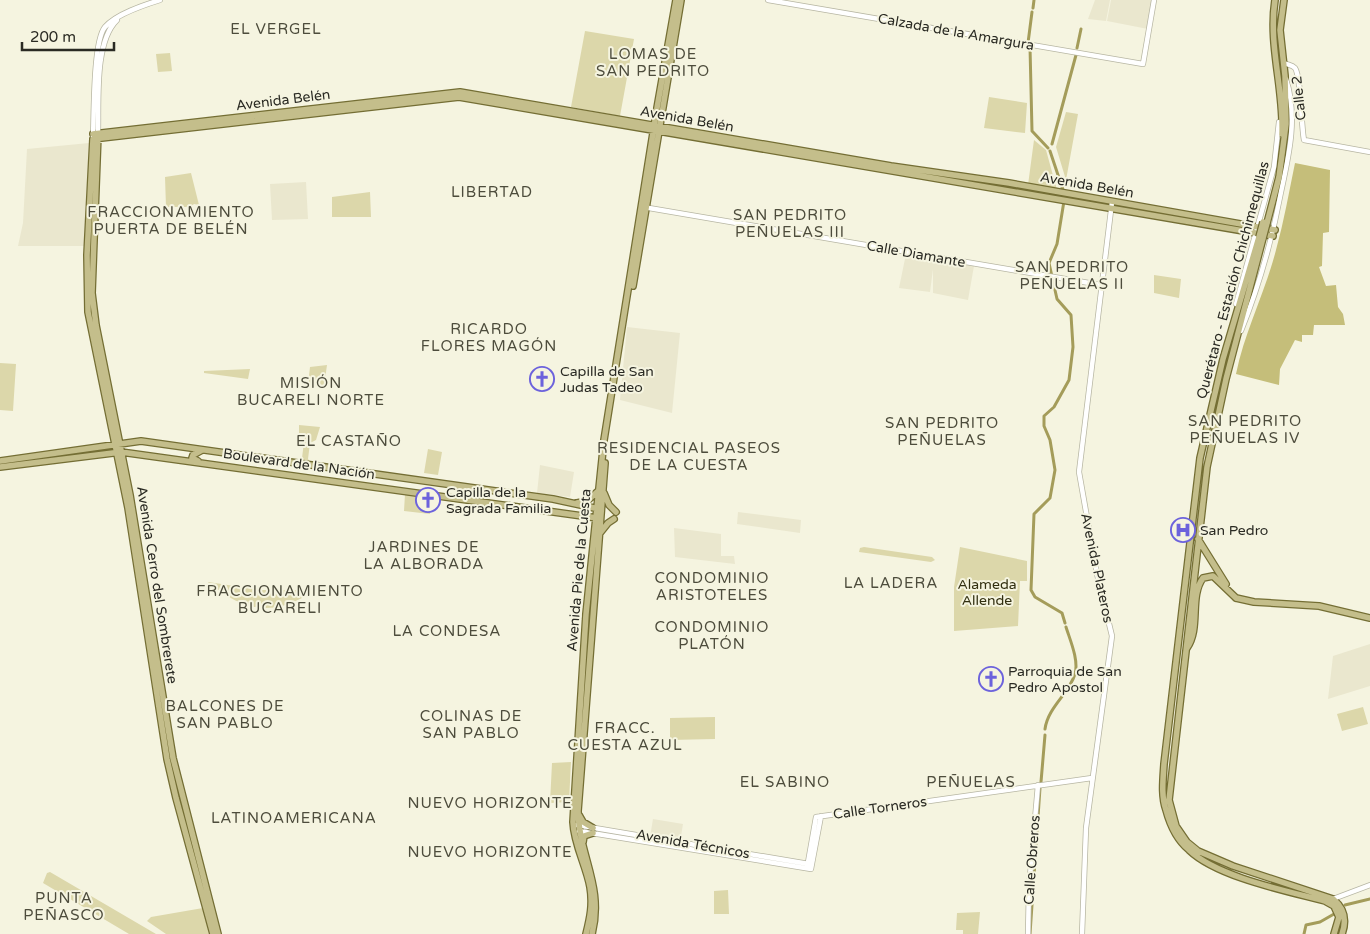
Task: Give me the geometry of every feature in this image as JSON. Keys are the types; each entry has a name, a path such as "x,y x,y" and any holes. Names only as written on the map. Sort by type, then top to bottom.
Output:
{"main road":[{"name":"Avenida Pie de la Cuesta","path":"657,129 676,0"},
{"name":"Avenida Pie de la Cuesta","path":"592,934 596,902 594,885 576,828 599,535 598,509 610,419 644,207 681,0"},
{"name":"Querétaro - Estación Chichimequillas","path":"1265,222 1281,140 1282,108 1273,25 1275,0"},
{"name":"Querétaro - Estación Chichimequillas","path":"1284,0 1280,30 1285,76 1286,124 1284,150 1265,222 1258,234 1232,326 1200,458 1178,641 1163,792 1165,809 1171,825 1189,850 1216,867 1326,901 1334,906 1339,917 1334,934"},
{"name":"Avenida Belén","path":"96,136 454,97 1008,183 1111,206 1258,234 1274,233"},
{"name":"Avenida Cerro del Sombrerete","path":"96,136 86,296 119,452 167,759 218,934"},
{"name":"Querétaro - Estación Chichimequillas","path":"1258,234 1236,342 1208,460 1169,792 1170,810 1176,826 1187,842 1208,857 1333,899"},
{"name":"Boulevard de la Nación","path":"0,461 141,441 553,499 598,509"},
{"path":"202,463 192,456 194,452 204,450"},
{"name":"Boulevard de la Nación","path":"0,468 119,452 598,518"},
{"path":"570,504 587,501 601,491 609,505 616,512"},
{"path":"549,512 580,512 580,508 570,504"},
{"name":"Avenida Pie de la Cuesta","path":"586,934 591,916 591,894 576,828 582,672 598,518"},
{"path":"599,535 608,523 614,519"},
{"path":"1198,539 1236,598"},
{"path":"1178,641 1185,649 1191,639 1198,589 1204,578 1213,576 1236,598 1254,602 1319,606 1370,618"},
{"path":"578,811 583,822 593,830 584,836 582,847"},
{"name":"Avenida Cerro del Sombrerete","path":"185,819 214,934"},
{"path":"1333,899 1338,903 1344,918 1342,934"}],"street":[{"path":"96,136 104,41 112,25 120,17 160,0"},
{"name":"Calzada de la Amargura","path":"768,0 1143,64 1154,0"},
{"name":"Calle 2","path":"1284,64 1292,66 1296,70 1300,85 1301,121 1304,140 1370,152"},
{"path":"1258,234 1278,145 1280,104 1276,66"},
{"path":"1236,342 1261,278 1274,233 1292,128 1292,102 1285,76"},
{"name":"Avenida Plateros","path":"1082,934 1085,840 1112,636 1097,574 1079,472 1111,206"},
{"name":"Calle Diamante","path":"644,207 1101,285"},
{"name":"Calle Torneros","path":"809,866 818,817 1092,778"},
{"name":"Calle Obreros","path":"1028,934 1029,887 1038,785"},
{"name":"Avenida Técnicos","path":"576,828 809,866"},
{"path":"1333,899 1370,885"}],"shaded area":[{"path":"1095,0 1110,0 1106,21 1088,19"},
{"path":"1111,0 1152,0 1148,29 1107,21"},
{"path":"89,143 86,246 18,246 23,223 27,149"},
{"path":"1295,163 1330,170 1329,232 1323,233 1322,266 1319,267 1326,286 1336,285 1338,307 1343,314 1345,325 1314,325 1313,335 1302,335 1302,342 1295,340 1280,369 1279,385 1236,374 1244,342 1276,250"},
{"path":"306,182 308,219 272,220 270,184"},
{"path":"906,254 974,266 968,300 933,293 933,269 930,292 899,288"},
{"path":"627,327 680,333 672,413 620,400"},
{"path":"540,465 574,472 570,497 537,493"},
{"path":"738,512 801,520 800,533 737,524"},
{"path":"674,528 721,534 721,556 734,556 735,564 675,557"},
{"path":"1370,644 1370,686 1328,699 1333,656"},
{"path":"653,819 683,824 680,842 650,837"}],"green space":[{"path":"585,31 634,39 620,116 571,107"},
{"path":"170,53 172,71 158,72 156,54"},
{"path":"989,97 1027,103 1025,133 984,128"},
{"path":"1066,112 1078,114 1066,180 1056,147"},
{"path":"1034,140 1046,150 1057,190 1028,185"},
{"path":"191,173 199,205 166,207 165,177"},
{"path":"370,192 371,217 332,217 332,197"},
{"path":"1154,275 1181,279 1179,298 1154,293"},
{"path":"0,363 16,364 13,411 0,410"},
{"path":"327,365 324,386 308,384 310,367"},
{"path":"250,369 248,379 204,373 204,371"},
{"path":"299,425 320,427 316,440 310,443 308,459 313,466 299,461 302,458 304,442 299,436"},
{"path":"428,449 442,452 438,475 424,473"},
{"path":"405,494 426,496 425,507 430,508 430,514 404,511"},
{"name":"Alameda Allende","path":"960,547 1027,561 1027,581 1020,581 1018,626 954,631 954,587"},
{"path":"860,548 932,557 935,560 931,562 859,552"},
{"path":"208,582 261,590 296,590 302,598 281,606 262,608 233,599"},
{"path":"1363,707 1368,724 1342,731 1337,714"},
{"path":"715,717 715,739 670,740 670,718"},
{"path":"571,762 569,802 550,803 552,763"},
{"path":"50,872 156,934 129,934 43,883 47,873"},
{"path":"728,890 729,914 714,914 714,891"},
{"path":"203,908 209,934 166,934 147,921 151,917"},
{"path":"980,912 978,934 963,934 963,930 956,930 957,913"}],"waterway":[{"path":"1033,8 1034,0"},
{"path":"1028,43 1032,12"},
{"path":"1077,48 1081,29"},
{"path":"1030,47 1032,131 1048,148"},
{"path":"1052,144 1076,55"},
{"path":"1050,151 1064,193"},
{"path":"1064,201 1057,244 1049,263 1057,299 1071,315 1073,347 1069,380 1054,407 1044,416 1044,426 1050,440 1055,470 1050,498 1034,514 1031,590 1035,597 1062,613 1065,623"},
{"path":"1045,729 1050,714 1075,674 1075,656 1066,627"},
{"path":"1041,782 1045,735"},
{"path":"1030,934 1040,788"},
{"path":"1345,905 1370,899"},
{"path":"1304,934 1306,925 1320,922 1334,914"}],"place":[{"name":"Capilla de San Judas Tadeo","path":"542,379"},
{"name":"Capilla de la Sagrada Familia","path":"428,500"},
{"name":"San Pedro","path":"1183,530"},
{"name":"Parroquia de San Pedro Apostol","path":"991,679"}],"district":[{"name":"EL VERGEL","path":"276,29"},
{"name":"LOMAS DE SAN PEDRITO","path":"653,62"},
{"name":"LIBERTAD","path":"492,192"},
{"name":"FRACCIONAMIENTO PUERTA DE BELÉN","path":"171,220"},
{"name":"SAN PEDRITO PEÑUELAS III","path":"790,224"},
{"name":"SAN PEDRITO PEÑUELAS II","path":"1072,276"},
{"name":"RICARDO FLORES MAGÓN","path":"489,338"},
{"name":"MISIÓN BUCARELI NORTE","path":"311,392"},
{"name":"SAN PEDRITO PEÑUELAS IV","path":"1245,430"},
{"name":"SAN PEDRITO PEÑUELAS","path":"942,432"},
{"name":"EL CASTAÑO","path":"349,441"},
{"name":"RESIDENCIAL PASEOS DE LA CUESTA","path":"689,456"},
{"name":"JARDINES DE LA ALBORADA","path":"424,556"},
{"name":"LA LADERA","path":"891,583"},
{"name":"CONDOMINIO ARISTOTELES","path":"712,586"},
{"name":"FRACCIONAMIENTO BUCARELI","path":"280,600"},
{"name":"LA CONDESA","path":"447,631"},
{"name":"CONDOMINIO PLATÓN","path":"712,636"},
{"name":"BALCONES DE SAN PABLO","path":"225,714"},
{"name":"COLINAS DE SAN PABLO","path":"471,724"},
{"name":"FRACC. CUESTA AZUL","path":"625,736"},
{"name":"EL SABINO","path":"785,782"},
{"name":"PEÑUELAS","path":"971,782"},
{"name":"NUEVO HORIZONTE","path":"490,803"},
{"name":"LATINOAMERICANA","path":"294,818"},
{"name":"NUEVO HORIZONTE","path":"490,852"},
{"name":"PUNTA PEÑASCO","path":"64,906"}]}
